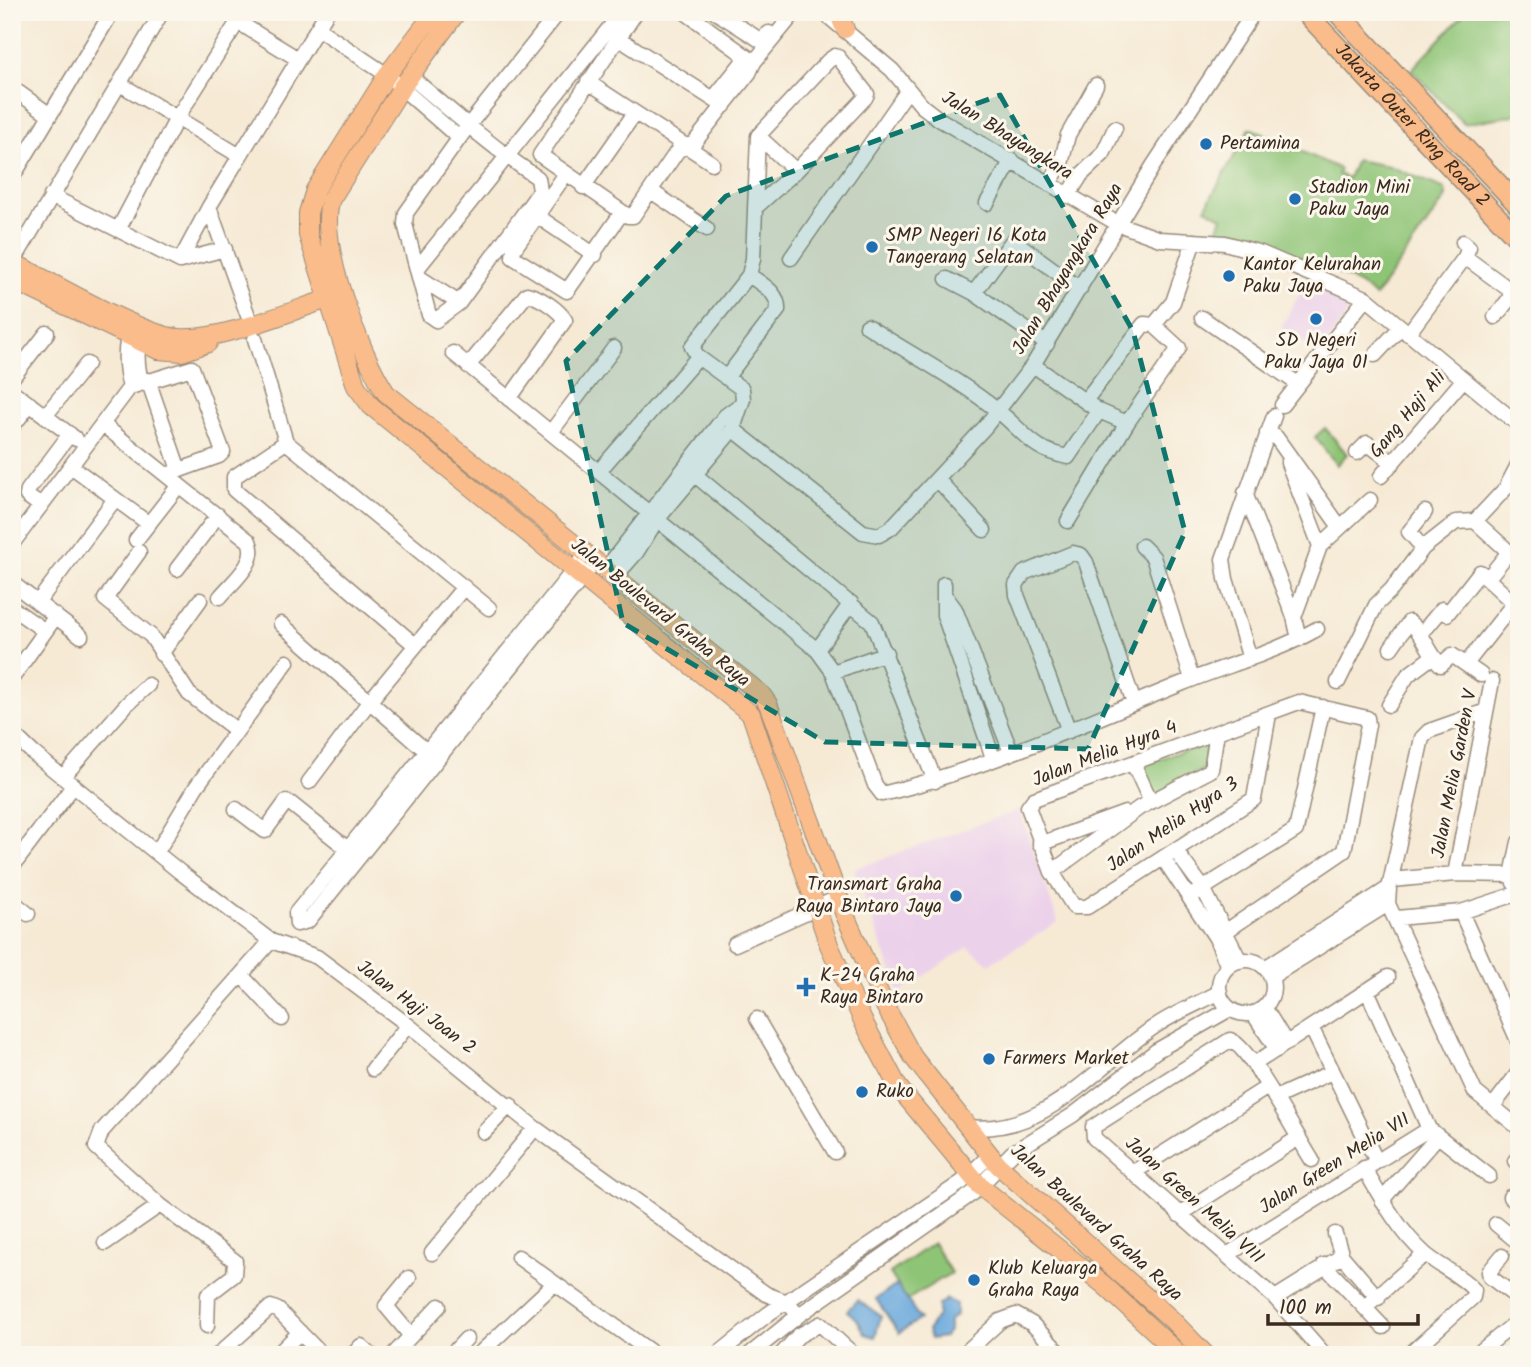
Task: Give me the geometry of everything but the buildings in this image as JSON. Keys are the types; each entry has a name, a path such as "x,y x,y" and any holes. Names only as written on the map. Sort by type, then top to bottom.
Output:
{"highway":[{"name":"Jakarta Outer Ring Road 2","path":"1305,12 1519,240"},
{"name":"Jakarta Outer Ring Road 2","path":"1337,12 1519,206"}],"main road":[{"name":"Jalan Boulevard Graha Raya","path":"435,12 387,75 310,201 308,235 356,386 371,405 751,714 828,945 857,1009 898,1087 982,1186 1104,1285 1180,1355"},
{"name":"Jalan Boulevard Graha Raya","path":"457,12 406,81 331,199 327,213 332,254 372,371 386,393 768,704 840,897 899,1035 1000,1165 1206,1355"},
{"path":"13,262 136,331 158,350 181,352 247,331 328,299"},
{"path":"12,280 136,331"},
{"path":"982,1186 992,1188 995,1180 1002,1174 1000,1165"}],"street":[{"path":"12,178 112,12"},
{"path":"13,262 162,12"},
{"path":"180,261 209,207 327,12"},
{"path":"317,29 387,75 406,81 468,126 507,157 538,178 540,191 459,303 432,320 405,224 406,213 468,126 559,12"},
{"path":"419,273 622,12"},
{"path":"636,12 540,156 621,214 633,216 678,150 694,143 718,102 736,81 741,64 752,60 795,12"},
{"path":"685,12 752,60"},
{"path":"716,12 760,40 769,33"},
{"name":"Jalan Bhayangkara","path":"823,12 842,20 939,119 1012,160 1068,196 1118,225 1160,239 1225,243 1261,253 1366,298 1518,423"},
{"name":"Jalan Bhayangkara Raya","path":"733,429 863,532 879,535 891,528 998,411 1047,344 1118,225 1254,12"},
{"path":"118,230 177,118 241,17 298,59"},
{"path":"618,37 718,102"},
{"path":"353,853 306,923 297,924 296,913 353,853 578,575 600,566 694,474 733,429 742,389 698,357 692,347 748,275 753,258 755,208 758,136 835,55 867,94 796,171 755,208"},
{"path":"406,81 459,138"},
{"path":"587,82 712,163"},
{"path":"120,85 240,156"},
{"path":"1049,184 1061,164 1068,135 1096,85"},
{"path":"12,88 50,115"},
{"path":"791,258 908,90"},
{"path":"583,187 635,113"},
{"path":"1068,196 1103,154 1115,128"},
{"path":"758,136 796,171"},
{"path":"987,203 1012,160"},
{"path":"565,175 514,249 513,257 567,291 595,255 621,214"},
{"path":"651,191 707,229"},
{"path":"51,196 180,261 225,249"},
{"path":"209,207 225,249 247,331 286,442 489,608"},
{"path":"537,216 595,255"},
{"path":"974,293 1013,240 1080,289"},
{"path":"1154,325 1173,302 1194,241"},
{"path":"1375,355 1404,330 1465,257 1469,247 1463,242"},
{"path":"1465,257 1510,290 1510,298 1495,317"},
{"path":"419,273 459,303"},
{"path":"726,378 778,310 779,302 774,294 748,275"},
{"path":"947,279 974,293 1047,344"},
{"path":"468,366 527,294 536,296 562,315 565,320 509,399"},
{"path":"1250,659 1226,579 1223,559 1267,433 1278,410 1366,298"},
{"path":"1202,318 1298,384"},
{"path":"1068,521 1126,423 1179,348 1154,325 1144,324 1085,401"},
{"path":"867,326 998,411 1036,448 1068,457 1099,411"},
{"path":"136,331 140,383 175,476"},
{"path":"12,378 47,333"},
{"path":"551,432 614,348"},
{"path":"453,353 817,650 833,672 874,785 882,794 935,781 1069,731 1192,679 1299,639 1317,629"},
{"path":"599,471 698,357"},
{"path":"45,415 87,364"},
{"path":"1032,365 1099,411 1126,423"},
{"path":"12,544 102,425 140,383 191,368 195,370 223,447 219,456 175,476 138,546 105,598 152,636 189,694 236,730"},
{"name":"Gang Haji Ali","path":"1381,476 1464,379"},
{"path":"12,391 86,446"},
{"path":"12,427 30,404"},
{"path":"652,517 726,416 740,405"},
{"path":"102,425 175,476 249,541 253,550 251,560 220,597"},
{"path":"1267,433 1276,437 1340,527"},
{"path":"41,506 27,496 28,490 70,434"},
{"path":"286,442 234,477 232,486 236,494 415,645"},
{"path":"1357,453 1367,443 1393,463"},
{"path":"1285,453 1294,484 1320,546"},
{"path":"1338,682 1368,617 1423,548 1456,522 1475,521 1506,488 1519,463"},
{"path":"71,466 149,524"},
{"path":"694,474 872,622 935,781"},
{"path":"937,479 984,530"},
{"path":"1245,493 1294,617 1299,639"},
{"path":"38,602 115,499"},
{"path":"1294,617 1320,546 1370,500"},
{"path":"1423,548 1409,532 1424,512"},
{"path":"177,569 218,515"},
{"path":"1475,521 1509,552 1488,578"},
{"path":"1142,546 1153,557 1192,679"},
{"path":"1069,731 1017,595 1016,584 1024,573 1073,553 1081,555 1086,562 1134,703"},
{"path":"1391,648 1409,622 1422,632 1432,657 1441,665 1452,655 1466,664 1516,605 1479,572 1447,614 1442,610 1427,627"},
{"path":"12,583 81,636"},
{"path":"309,782 369,702 464,587"},
{"path":"993,758 944,615 945,590 956,609 1011,752"},
{"path":"161,654 200,600"},
{"path":"817,650 851,603"},
{"path":"12,608 45,631"},
{"path":"12,678 56,616"},
{"path":"281,624 432,756"},
{"path":"833,672 886,653"},
{"path":"1389,705 1408,675 1432,657"},
{"path":"157,852 196,787 287,662"},
{"name":"Jalan Melia Garden V","path":"1455,874 1486,711 1486,678 1466,664"},
{"path":"12,867 69,781 127,704 148,685"},
{"name":"Jalan Melia Hyra 4","path":"1080,909 1074,907 1052,872 1030,818 1028,807 1034,799 1299,702 1367,718 1368,725 1344,851 1221,934"},
{"path":"1197,892 1296,830 1323,707"},
{"path":"1486,711 1429,731 1422,738 1388,904 1397,918 1475,1092 1519,1128"},
{"name":"Jalan Melia Hyra 3","path":"1080,909 1254,799 1269,714"},
{"path":"1041,844 1145,805 1211,770 1217,732"},
{"name":"Jalan Haji Joan 2","path":"12,733 271,941 317,957 510,1105 535,1128 766,1294 787,1302 799,1315"},
{"path":"1133,763 1145,805"},
{"path":"236,809 265,831 286,802 290,803 353,853"},
{"path":"1052,872 1145,805"},
{"path":"1516,888 1519,842"},
{"path":"1169,854 1197,892 1221,934 1231,958"},
{"path":"1268,972 1391,884 1455,874 1516,888"},
{"path":"1397,918 1461,912 1516,888"},
{"path":"734,944 840,897"},
{"path":"12,901 28,914"},
{"path":"1268,972 1388,904"},
{"path":"1461,912 1519,1043"},
{"path":"207,1326 208,1294 234,1275 235,1261 160,1205 96,1147 102,1131 271,941"},
{"path":"1231,958 1253,961 1268,972 1272,993 1258,1010 1241,1014 1230,1009 1220,992 1220,979 1231,958"},
{"path":"241,975 282,1019"},
{"path":"1312,1160 1254,1064 1388,977"},
{"path":"1367,990 1433,1132 1489,1175"},
{"path":"968,1127 1010,1127 1053,1106 1158,1024 1220,992"},
{"path":"749,1355 799,1315 982,1186 1012,1153 1073,1115 1156,1051 1230,1009"},
{"path":"1258,1010 1281,1046"},
{"path":"757,1019 835,1152"},
{"path":"373,1069 408,1025"},
{"path":"1311,1027 1370,1164 1382,1200 1425,1254 1474,1292 1473,1297 1409,1355"},
{"name":"Jalan Green Melia VIII","path":"1254,1064 1237,1042 1230,1040 1093,1127 1094,1138 1275,1298 1325,1355"},
{"path":"1108,1062 1121,1077"},
{"path":"1134,1171 1271,1093 1332,1072"},
{"path":"1493,1106 1519,1072"},
{"path":"484,1132 510,1105"},
{"path":"432,1253 535,1128"},
{"path":"1382,1200 1433,1132"},
{"name":"Jalan Green Melia VII","path":"1227,1255 1370,1164 1433,1132"},
{"path":"1180,1215 1298,1138"},
{"path":"717,1355 787,1302 982,1186"},
{"path":"105,1243 160,1205"},
{"path":"1496,1224 1519,1242"},
{"path":"1335,1234 1342,1256 1378,1298"},
{"path":"1365,1307 1425,1254"},
{"path":"1275,1298 1342,1256"},
{"path":"1502,1256 1489,1272 1490,1277 1519,1299"},
{"path":"518,1257 655,1355"},
{"path":"1324,1265 1383,1327"},
{"path":"409,1278 386,1306 411,1336"},
{"path":"478,1355 554,1284"},
{"path":"393,1355 439,1306"},
{"path":"218,1355 271,1307 322,1355"},
{"path":"963,1355 1000,1321 1016,1315 1032,1324 1057,1353"},
{"path":"1476,1355 1493,1337 1519,1320"},
{"path":"781,1355 798,1336 820,1324 853,1355"},
{"path":"278,1355 300,1332"},
{"path":"452,1355 466,1339"},
{"path":"353,1355 361,1346 371,1355"}],"highlighted area":[{"path":"1000,95 1133,331 1185,532 1088,749 825,742 623,623 566,361 726,196"}],"shaded area":[{"name":"SD Negeri Paku Jaya 01","path":"1310,276 1356,299 1320,354 1281,327"},
{"name":"Transmart Graha Raya Bintaro Jaya","path":"1019,810 1058,922 989,964 968,947 899,993 854,869"}],"green space":[{"path":"1466,12 1519,12 1519,112 1513,115 1464,124 1411,70"},
{"name":"Stadion Mini Paku Jaya","path":"1250,128 1340,169 1338,174 1348,178 1356,160 1389,166 1445,189 1446,197 1375,297 1362,286 1323,266 1254,243 1216,234 1222,217 1205,208"},
{"path":"1325,428 1347,454 1337,465 1315,437"},
{"path":"1211,742 1207,767 1153,798 1136,766"},
{"path":"933,1243 951,1273 907,1300 890,1273"}],"water":[{"path":"897,1285 920,1319 899,1333 876,1299"},
{"path":"947,1299 956,1304 956,1315 949,1320 949,1331 944,1337 931,1339 928,1330 938,1315 938,1305"},
{"path":"857,1300 881,1316 875,1337 865,1334 857,1319 847,1311"}],"place":[{"name":"Pertamina","path":"1206,144"},
{"name":"Stadion Mini Paku Jaya","path":"1295,199"},
{"name":"SMP Negeri 16 Kota Tangerang Selatan","path":"872,247"},
{"name":"Kantor Kelurahan Paku Jaya","path":"1229,276"},
{"name":"SD Negeri Paku Jaya 01","path":"1316,319"},
{"name":"Transmart Graha Raya Bintaro Jaya","path":"956,896"},
{"name":"K-24 Graha Raya Bintaro","path":"806,987"},
{"name":"Farmers Market","path":"989,1059"},
{"name":"Ruko","path":"862,1092"},
{"name":"Klub Keluarga Graha Raya","path":"974,1280"}]}
